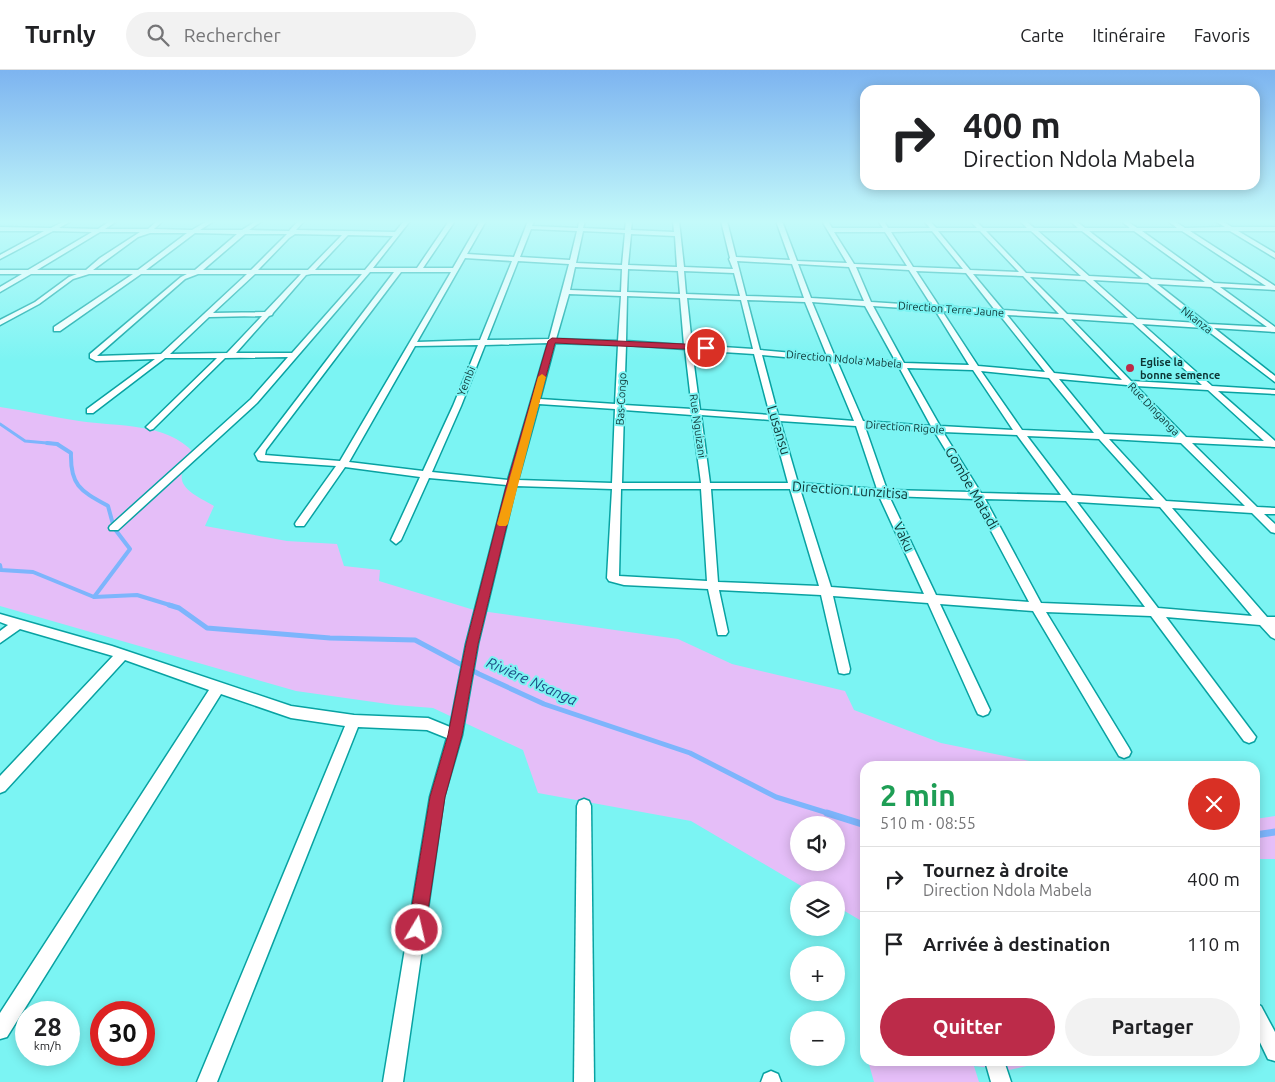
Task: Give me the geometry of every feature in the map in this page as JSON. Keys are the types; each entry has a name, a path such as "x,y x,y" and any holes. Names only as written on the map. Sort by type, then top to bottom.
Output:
{"street":[{"path":"0,290 37,268"},
{"path":"0,323 37,303 71,278 86,273 91,268"},
{"path":"57,329 145,268"},
{"path":"201,268 183,278 92,358 227,355 295,356"},
{"path":"90,411 163,356 257,268"},
{"path":"150,427 270,314 304,274 314,268"},
{"path":"114,528 254,401 370,268"},
{"name":"Yembi","path":"396,540 483,342 511,268"},
{"path":"393,1082 437,797 455,735 472,644 512,483 566,292 571,268"},
{"name":"Bas-Congo","path":"625,268 626,294 613,578 624,581 713,586"},
{"path":"647,268 737,271"},
{"name":"Lusansu","path":"736,268 745,298 766,387 796,486 806,531 826,591 844,668"},
{"name":"Vaku","path":"795,268 831,358 860,424 883,493 982,710"},
{"name":"Gombe Matadi","path":"853,268 868,304 937,429 978,496 1037,607 1124,752"},
{"path":"910,268 1020,433 1249,737"},
{"path":"914,268 1274,288"},
{"path":"967,268 999,312 1100,435 1269,621 1275,634"},
{"name":"Rue Dinganga","path":"1018,268 1183,440 1275,530"},
{"path":"1074,268 1274,445"},
{"name":"Nkanza","path":"1131,268 1275,380"},
{"path":"1188,268 1275,330"},
{"path":"1243,268 1274,288"},
{"name":"Direction Lunzitisa","path":"399,270 260,454 261,458 343,464 373,470 512,483 706,487 796,486 883,493 1069,498 1275,511"},
{"path":"0,272 454,270 343,464 300,524"},
{"name":"Rue Nguizani","path":"680,270 706,487 713,586 722,632"},
{"name":"Direction Terre Jaune","path":"566,292 808,300 1275,330"},
{"path":"206,315 270,314"},
{"name":"Direction Ndola Mabela","path":"412,344 552,341 624,343 758,352 902,365 975,368 1129,383 1275,392"},
{"name":"Direction Rigole","path":"535,401 937,429 1100,435 1274,445"},
{"path":"713,586 826,591 1037,607 1156,612 1269,621"},
{"path":"0,618 122,654 291,712 354,721 428,724 455,735"},
{"path":"0,638 19,624"},
{"path":"0,786 122,654"},
{"path":"0,1030 218,686"},
{"path":"207,1082 354,721"},
{"path":"584,806 584,1082"},
{"path":"1260,1022 1275,1052"},
{"path":"996,1066 1001,1082"}],"shaded area":[{"path":"0,407 79,421 141,428 170,436 183,443 194,453 182,472 184,485 196,496 214,506 205,526 287,541 337,544 344,566 380,570 379,581 474,610 678,639 732,664 845,691 854,710 941,743 1029,761 860,761 860,920 845,911 845,881 793,881 691,821 538,793 523,750 433,708 395,705 296,691 0,606"},
{"path":"1275,816 1275,859 1260,859 1260,818"},
{"path":"869,1066 974,1066 979,1082 874,1082"},
{"path":"974,1066 1026,1066 1009,1070"}],"waterway":[{"path":"0,424 25,441 47,443"},
{"path":"47,443 58,444"},
{"path":"47,443 57,444 71,453 71,464 75,480 84,491 108,506 114,528 130,549 94,597"},
{"path":"0,565 1,570 33,572 94,597"},
{"name":"Rivière Nsanga","path":"94,597 137,595 173,606"},
{"name":"Rivière Nsanga","path":"169,605 179,608 207,628 330,638 415,640 479,674 544,704 690,753 776,797 831,814"},
{"name":"Rivière Nsanga","path":"827,813 860,823"},
{"name":"Rivière Nsanga","path":"1260,834 1275,832"}],"slow traffic":[{"path":"502,524 542,377"}],"place":[{"name":"Eglise la bonne semence","path":"1130,368"}],"route":[{"path":"417,930 437,797 455,735 472,644 512,483 552,341 706,348"}]}
